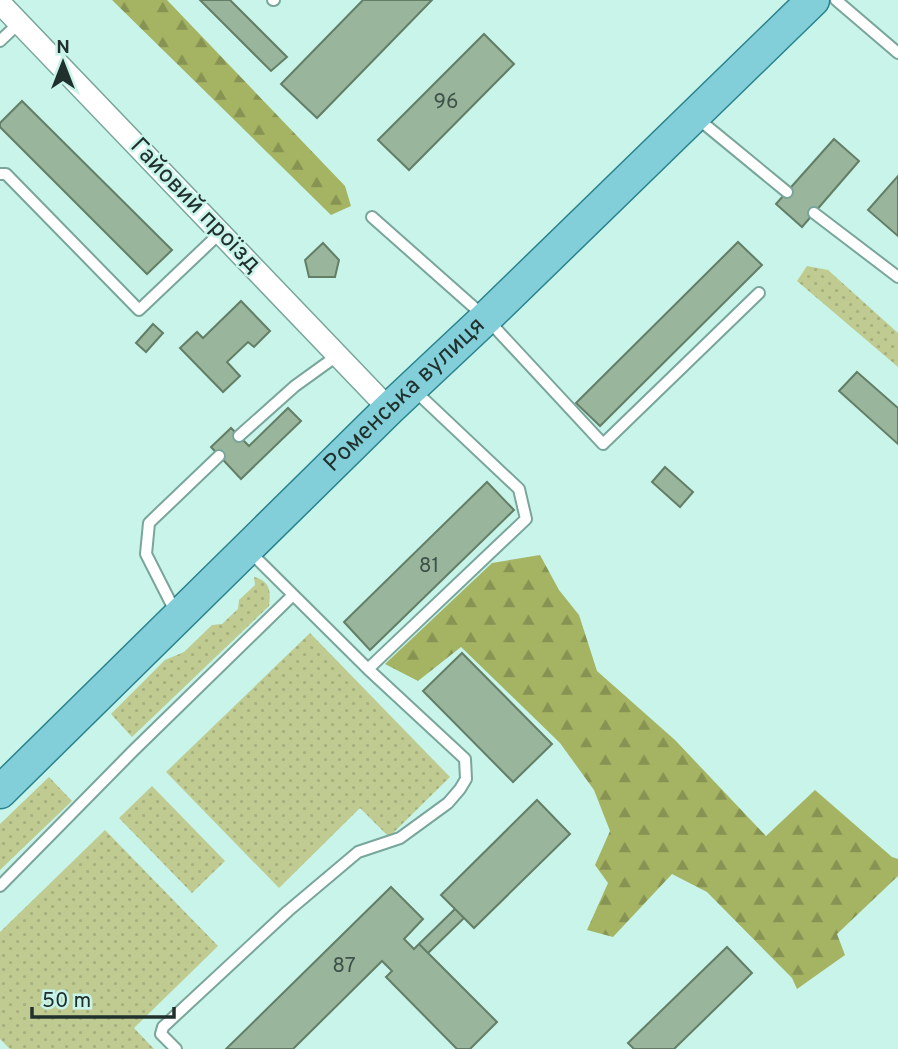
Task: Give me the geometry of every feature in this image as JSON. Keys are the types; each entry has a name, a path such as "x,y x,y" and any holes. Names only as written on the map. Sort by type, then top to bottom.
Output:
{"main road":[{"name":"Роменська вулиця","path":"1,790 389,409 694,116 803,3"}],"street":[{"name":"Гайовий проїзд","path":"0,4 389,409"}],"lane":[{"path":"836,0 898,53"},
{"path":"0,41 19,23"},
{"path":"694,116 787,192"},
{"path":"0,174 6,174 139,310 220,233"},
{"path":"814,213 898,277"},
{"path":"372,216 486,318 603,444 759,293"},
{"path":"239,436 295,386 338,355"},
{"path":"369,669 526,519 519,489 412,388"},
{"path":"177,617 146,554 149,523 219,456"},
{"path":"176,1049 161,1034 163,1027 288,911 358,852 400,838 448,803 466,779 465,759 247,549"},
{"path":"0,886 292,595"}],"green space":[{"path":"112,0 167,0 345,186 351,206 331,215"},
{"path":"807,266 828,270 898,333 898,367 797,281"},
{"path":"540,555 559,590 579,615 597,671 675,740 766,836 815,790 892,857 898,859 898,876 837,934 845,955 797,989 792,978 707,892 672,874 613,937 587,930 608,883 595,865 610,831 594,790 560,743 461,647 418,681 385,664 492,563"},
{"path":"254,577 268,587 269,606 132,737 111,714 165,660 184,652 212,625 222,624 238,609 239,600 255,585"},
{"path":"310,633 450,777 389,837 360,808 279,888 166,772"},
{"path":"49,777 72,801 0,870 0,824"},
{"path":"152,786 225,861 192,893 119,818"},
{"path":"105,830 218,946 134,1028 154,1049 10,1049 0,1039 0,932"}],"building":[{"path":"200,0 230,0 287,57 271,71"},
{"path":"363,0 432,0 317,118 281,84"},
{"path":"484,34 514,64 409,170 378,140"},
{"path":"22,101 172,250 147,274 0,127 0,123"},
{"path":"834,139 859,161 802,227 776,204"},
{"path":"898,176 898,236 868,210"},
{"path":"738,242 762,265 600,426 576,403"},
{"path":"323,243 339,260 335,277 309,277 305,260"},
{"path":"241,301 270,331 254,347 248,342 227,362 240,376 223,392 180,348 197,332 203,338"},
{"path":"153,324 163,333 146,352 136,343"},
{"path":"857,372 898,408 898,444 839,391"},
{"path":"288,408 301,421 241,479 211,447 231,428 249,446"},
{"path":"665,467 693,492 680,507 652,482"},
{"path":"487,482 514,510 370,650 344,622"},
{"path":"462,653 552,744 513,782 423,691"},
{"path":"537,800 570,834 474,928 441,895"},
{"path":"391,887 423,919 404,939 414,949 419,944 497,1022 470,1049 457,1049 386,977 392,971 382,961 293,1049 226,1049"},
{"path":"455,909 464,918 428,953 419,944"},
{"path":"727,947 752,973 674,1049 634,1049 628,1043"}]}
